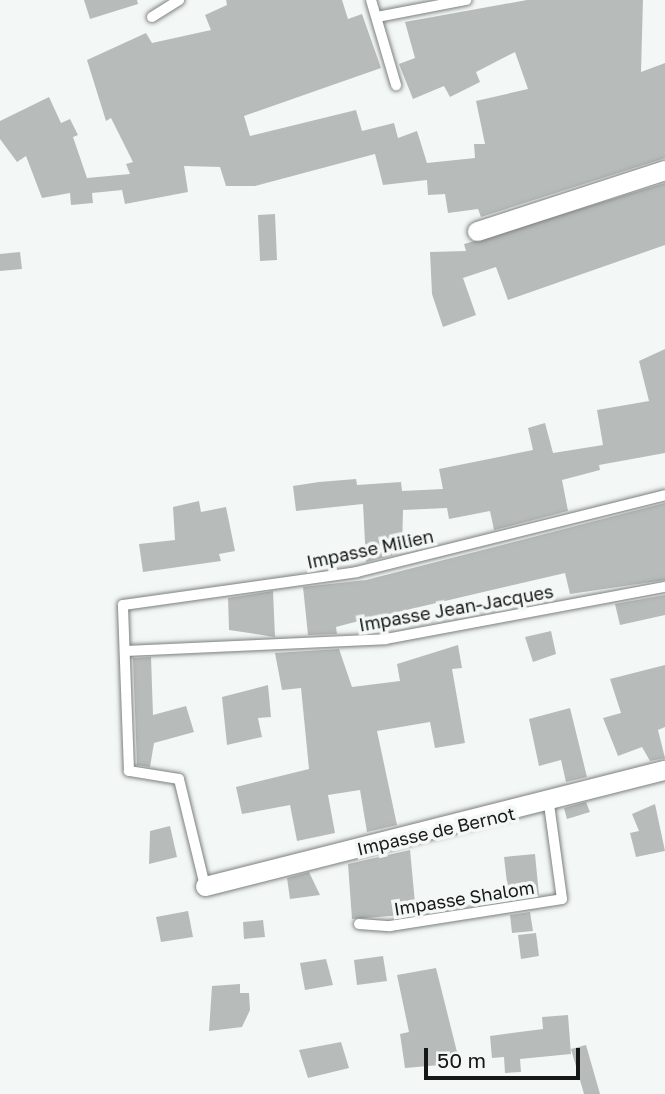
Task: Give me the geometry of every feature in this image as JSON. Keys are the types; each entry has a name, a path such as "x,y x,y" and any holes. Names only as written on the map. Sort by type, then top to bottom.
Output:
{"street":[{"path":"477,231 665,170"},
{"name":"Impasse de Bernot","path":"205,886 549,804 665,771"}],"lane":[{"path":"152,17 179,0"},
{"path":"371,0 396,85"},
{"path":"377,17 466,0"},
{"name":"Impasse Milien","path":"125,651 123,605 357,572 665,495"},
{"name":"Impasse Jean-Jacques","path":"125,651 386,639 665,587"},
{"path":"125,651 129,771 179,779 205,886"},
{"name":"Impasse Shalom","path":"359,925 390,926 562,899 549,804"}],"building":[{"path":"84,0 137,0 138,4 90,19"},
{"path":"226,0 342,0 348,19 362,14 381,68 244,116 250,136 356,110 362,131 394,123 398,138 417,131 427,163 475,158 474,144 485,144 476,101 528,89 515,52 476,72 480,82 450,97 444,86 413,99 399,64 415,58 405,22 527,0 643,0 641,72 665,63 665,158 481,217 478,209 448,213 445,194 428,195 427,180 383,185 375,154 255,186 226,186 220,167 184,166 188,192 125,204 122,190 92,193 93,203 71,205 70,193 42,198 26,156 17,162 0,139 0,121 49,97 61,123 70,119 78,135 73,137 87,178 130,174 126,164 133,162 111,118 106,121 87,60 146,33 152,43 211,30 205,15 227,5"},
{"path":"665,183 665,245 508,300 496,267 463,278 476,315 443,327 432,294 430,252 466,251 464,244"},
{"path":"275,214 277,260 260,261 258,215"},
{"path":"20,252 22,269 0,271 0,254"},
{"path":"665,349 665,453 599,465 600,470 562,480 568,511 494,530 490,511 449,519 447,508 403,510 402,553 366,562 363,504 296,511 293,486 319,482 356,479 357,485 401,482 402,491 443,489 439,469 533,450 528,428 545,423 553,453 603,445 597,410 649,401 639,361"},
{"path":"199,501 201,512 226,507 235,551 219,554 221,561 143,572 139,544 175,540 173,507"},
{"path":"665,503 665,580 570,594 565,573 336,627 337,634 308,635 303,587 366,580"},
{"path":"273,591 275,637 229,630 228,598"},
{"path":"665,595 665,615 620,625 615,604"},
{"path":"551,631 556,654 533,662 525,637"},
{"path":"458,645 462,668 452,669 465,743 435,748 430,722 377,731 397,825 367,832 360,790 328,795 335,833 297,841 290,805 242,814 236,787 309,769 301,688 282,690 275,653 339,649 352,687 400,681 397,664"},
{"path":"151,657 153,715 186,706 194,732 154,743 150,767 137,765 133,658"},
{"path":"665,665 665,727 658,730 665,758 650,761 642,747 618,756 603,718 621,713 610,679"},
{"path":"268,685 271,717 258,718 262,737 227,745 222,697"},
{"path":"570,708 587,777 566,782 561,760 539,766 529,719"},
{"path":"586,802 590,812 567,819 564,808"},
{"path":"655,804 665,851 636,857 630,833 639,831 632,814"},
{"path":"170,826 177,857 149,864 150,831"},
{"path":"410,850 416,914 352,919 348,864"},
{"path":"535,854 539,895 509,900 504,857"},
{"path":"309,872 320,895 290,899 287,878"},
{"path":"188,911 193,937 161,942 156,917"},
{"path":"530,912 533,931 512,933 510,915"},
{"path":"263,920 265,937 244,939 243,922"},
{"path":"536,933 539,956 521,959 518,935"},
{"path":"383,956 387,981 357,985 354,960"},
{"path":"326,959 333,985 305,990 300,963"},
{"path":"436,968 458,1056 439,1059 440,1065 405,1068 400,1034 409,1032 397,975"},
{"path":"240,984 240,993 249,993 250,1010 242,1027 209,1031 212,986"},
{"path":"568,1015 571,1054 520,1059 521,1072 505,1073 504,1057 492,1058 490,1036 543,1029 542,1017"},
{"path":"341,1042 349,1068 308,1078 299,1050"},
{"path":"586,1045 600,1094 584,1094 571,1049"}]}
